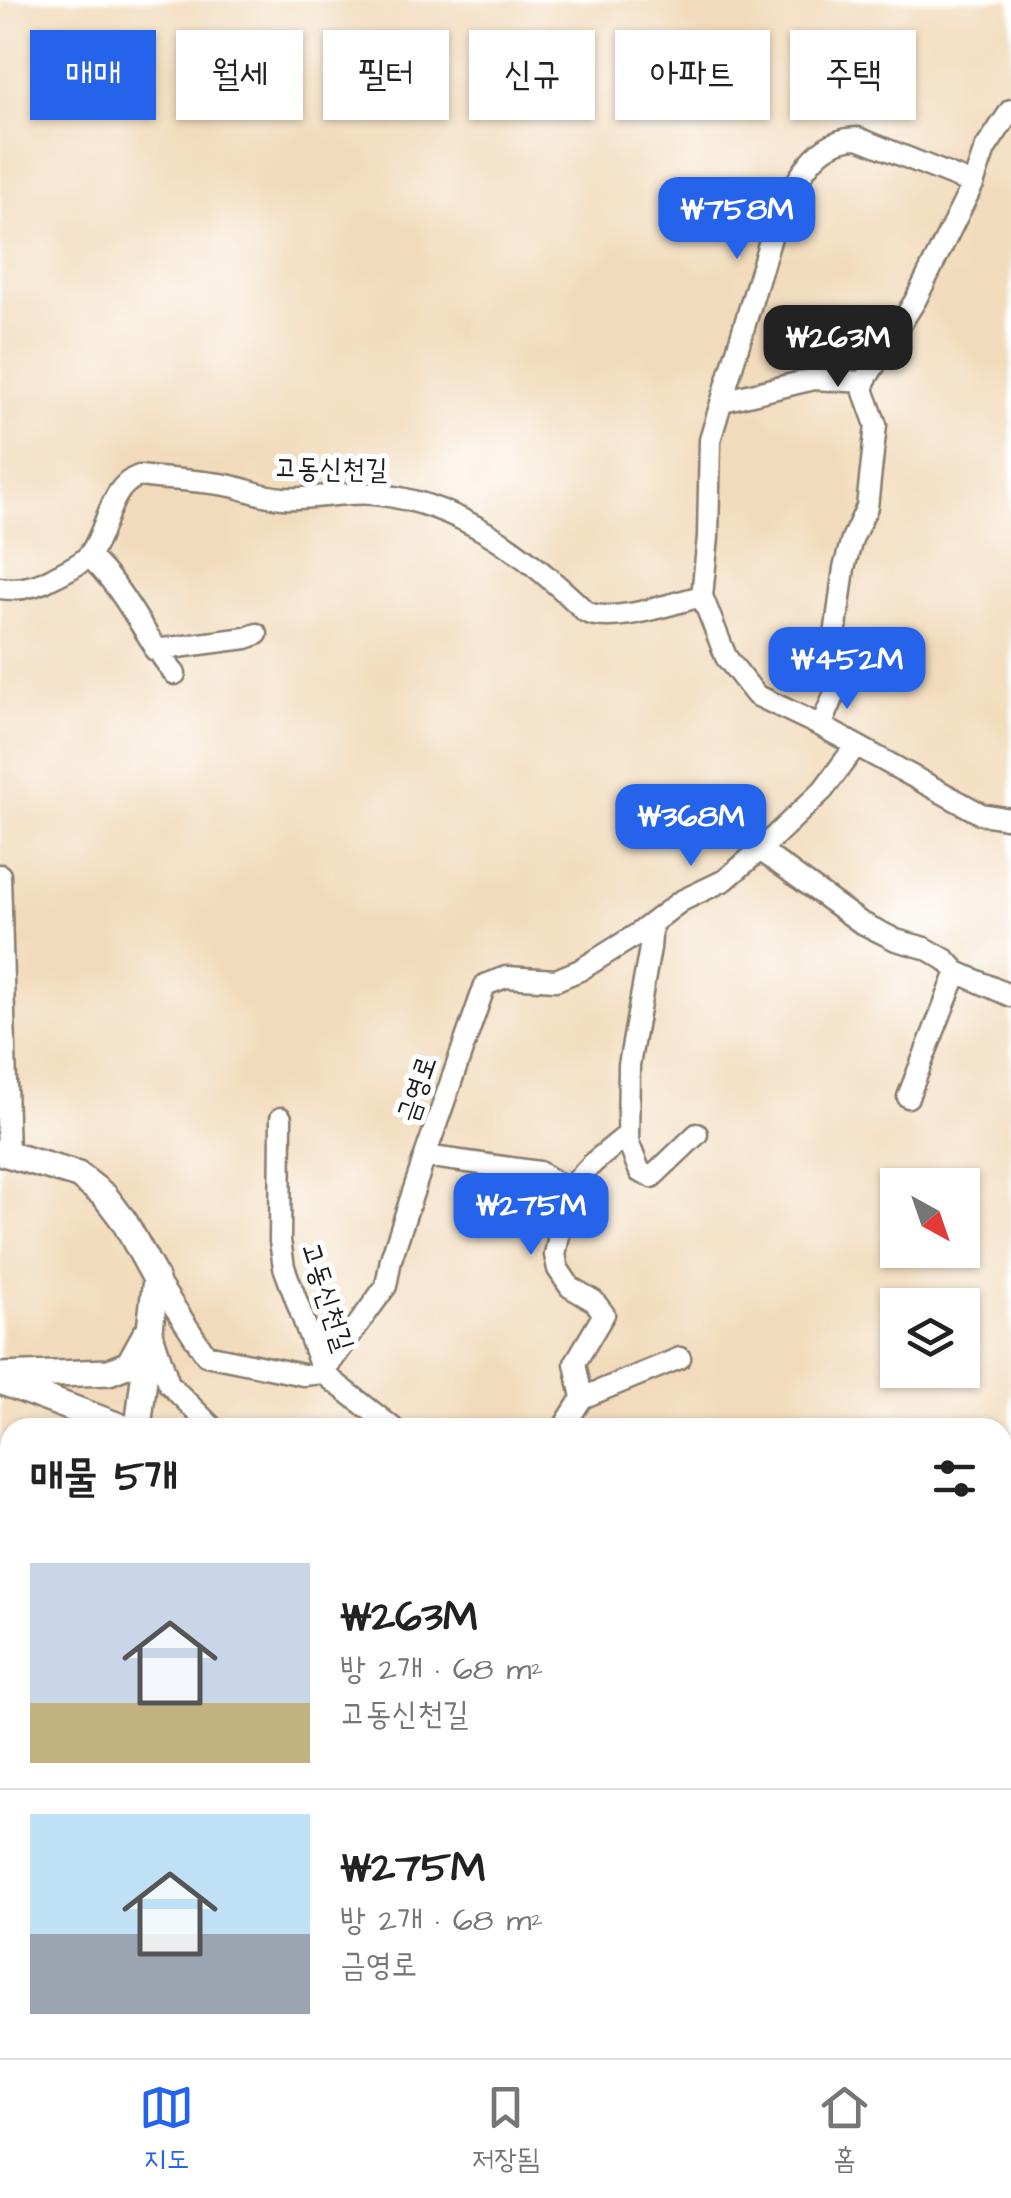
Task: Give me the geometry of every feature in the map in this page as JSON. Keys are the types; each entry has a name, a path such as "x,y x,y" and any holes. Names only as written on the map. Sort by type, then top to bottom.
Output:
{"street":[{"path":"821,726 836,691 833,651 844,568 867,506 876,425 864,382 914,301 973,184 984,149 1011,110"},
{"path":"973,184 858,138 841,138 816,154 778,214 708,456 708,537 702,596 726,657 756,694 981,814 1011,820"},
{"path":"723,401 814,379 864,382"},
{"name":"고동신천길","path":"88,556 120,490 139,476 230,486 258,496 374,494 420,502 498,538 595,617 611,617 702,596"},
{"path":"0,588 22,590 42,584 88,556 120,593 174,674"},
{"path":"155,650 257,634"},
{"path":"698,1134 656,1175 647,1177 640,1172 627,1136 629,1065 652,924 681,901 725,880 760,850 823,790 855,747"},
{"path":"760,850 860,922 896,940 925,948 957,972 1011,996"},
{"path":"0,875 4,1153 78,1175 105,1196 124,1220 156,1279 206,1355 303,1375 323,1374 379,1418"},
{"name":"금영로","path":"323,1374 386,1286 391,1259 485,985 506,977 556,980 580,970 652,924"},
{"path":"908,1097 957,972"},
{"name":"고동신천길","path":"281,1118 280,1241 284,1267 323,1374"},
{"path":"582,1398 576,1364 604,1314 594,1301 570,1286 558,1269 556,1255 568,1190 594,1162 627,1136"},
{"path":"425,1156 539,1172 568,1190"},
{"path":"139,1418 156,1279"},
{"path":"0,1378 110,1372 129,1364 138,1353 150,1321"},
{"path":"150,1321 161,1368 169,1384 203,1418"},
{"path":"570,1418 582,1398 680,1358"},
{"path":"0,1378 99,1418"}]}
